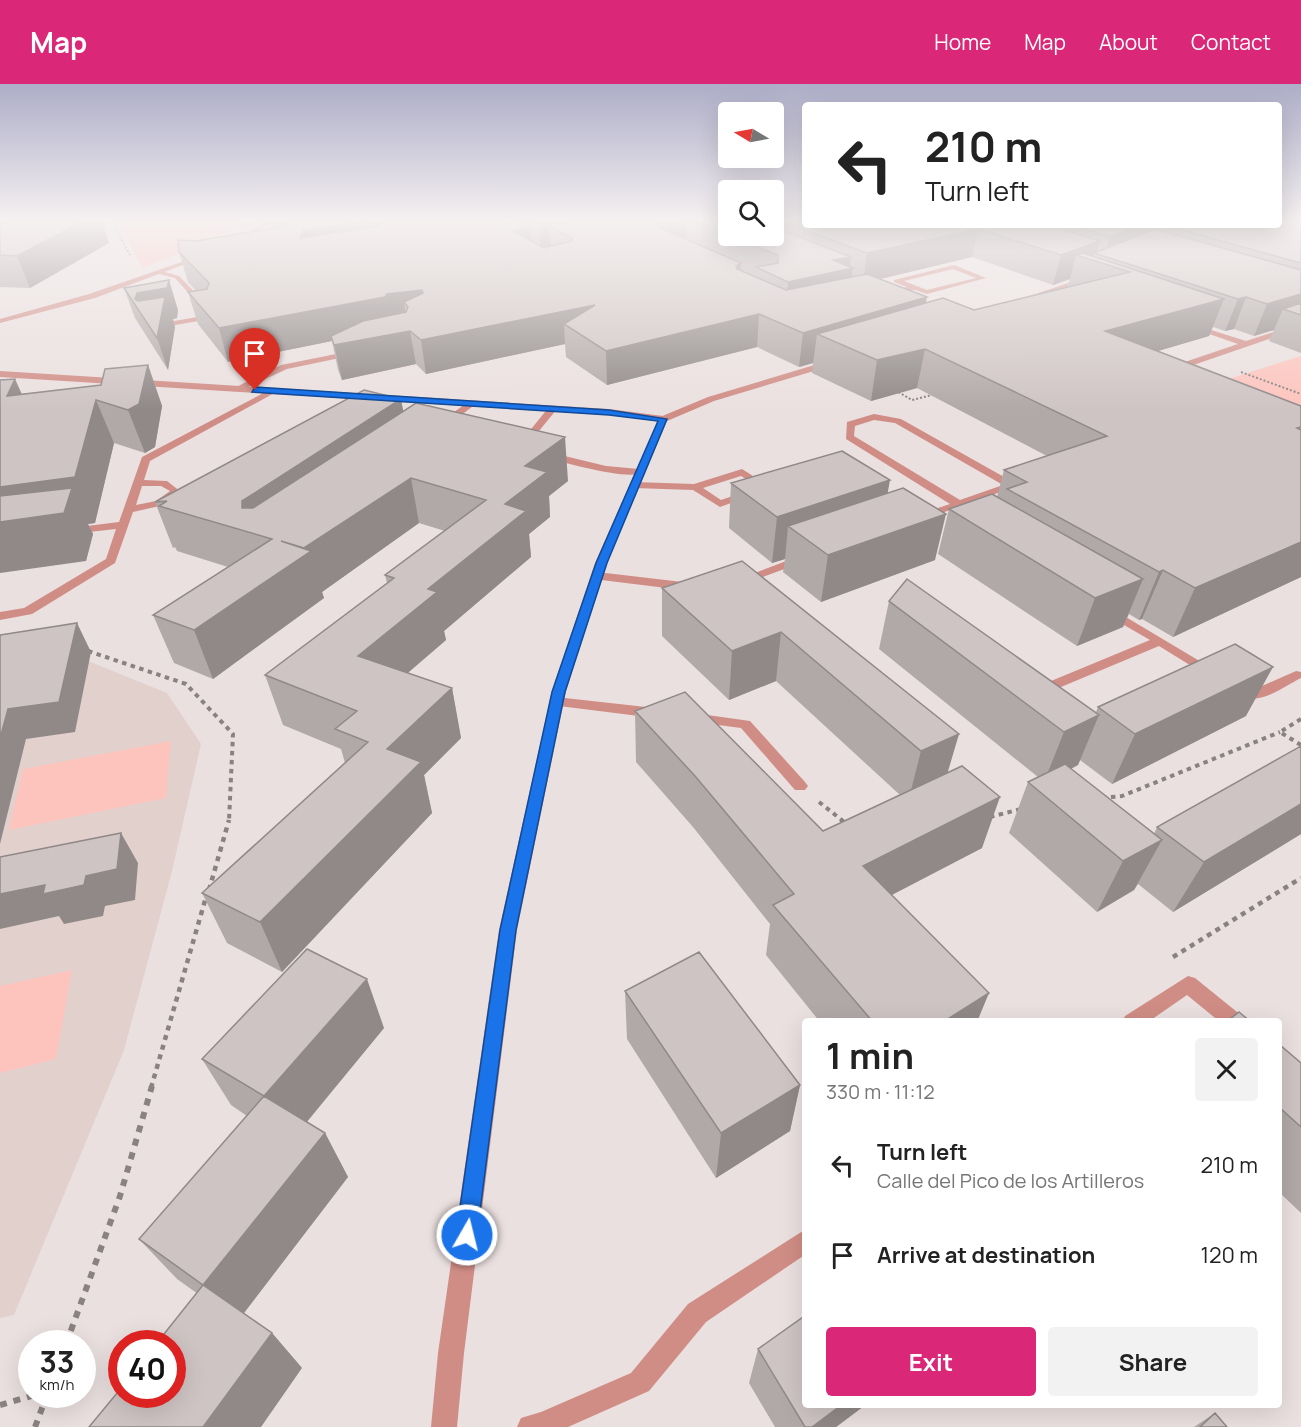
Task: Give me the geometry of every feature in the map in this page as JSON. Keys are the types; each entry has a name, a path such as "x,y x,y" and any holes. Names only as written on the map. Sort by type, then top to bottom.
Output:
{"street":[{"path":"0,323 123,285"},
{"path":"152,328 213,316 184,285"},
{"path":"905,285 927,292 956,285"},
{"path":"1023,300 1070,285"},
{"path":"1080,285 1086,287"},
{"path":"890,299 879,295 914,288"},
{"path":"1185,322 1246,344"},
{"path":"1157,375 1301,325"},
{"path":"236,389 284,367 371,350"},
{"path":"0,374 552,408 663,419 711,399 843,359"},
{"path":"0,616 28,611 111,561 146,459 274,391"},
{"path":"436,429 471,404"},
{"path":"552,408 521,448 637,479 694,487 720,504 766,488 742,472 694,487"},
{"path":"958,504 849,436 850,424 874,417 898,421 1012,486"},
{"path":"444,1427 453,1341 508,930 556,702 597,576 663,419"},
{"path":"908,522 946,513 958,504 1033,478"},
{"path":"128,510 160,503 176,492 172,486 161,483 137,484"},
{"path":"59,533 125,525"},
{"path":"729,585 818,554"},
{"path":"597,576 704,589"},
{"path":"1101,606 1253,696 1296,675"},
{"path":"1056,684 1160,641"},
{"path":"556,702 745,724 800,786"},
{"path":"1138,1018 1188,984 1230,1018"},
{"path":"540,1426 640,1382 697,1313 802,1243"}],"path":[{"path":"1234,369 1301,394"},
{"path":"892,388 912,400 934,394"},
{"path":"71,1330 120,1196 229,820 234,734 186,684 78,648"},
{"path":"1091,799 1122,796 1280,732 1301,719"},
{"path":"1280,732 1301,745"},
{"path":"800,786 856,831"},
{"path":"985,818 1028,808"},
{"path":"1188,984 1165,962 1301,878"},
{"path":"0,1405 18,1400"},
{"path":"35,1427 42,1408"}],"shaded area":[{"path":"1301,356 1301,426 1203,387"},
{"path":"0,650 88,661 167,693 201,744 172,871 124,1050 14,1315 0,1318"},
{"path":"171,741 166,798 9,830 23,769"},
{"path":"72,970 56,1059 0,1073 0,986"}],"building":[{"path":"143,285 168,285 167,288 137,293 135,299 138,301 165,297 157,338 124,288"},
{"path":"208,285 774,285 786,290 813,285 895,285 927,297 803,333 759,314 606,351 564,324 595,305 421,340 410,331 334,345 331,336 363,321 406,312 408,307 404,302 423,293 422,290 387,294 385,297 219,328 188,292 207,289"},
{"path":"1078,285 1180,285 1224,299 1105,331 1301,406 1301,427 1297,428 1301,430 1301,542 1195,588 1163,570 1159,572 1007,489 1027,482 1004,470 1107,436 925,349 877,360 817,334 943,298 974,310"},
{"path":"1193,285 1301,285 1301,294 1267,304 1246,297 1238,299"},
{"path":"1301,303 1301,315 1283,309"},
{"path":"148,365 139,404 128,410 96,400 75,477 0,487 0,380 15,379 7,396 101,385 105,369"},
{"path":"364,390 401,399 242,501 242,508 253,508 416,403 565,437 525,466 547,472 505,504 526,511 428,589 437,592 358,656 452,688 387,749 421,762 260,922 202,893 368,742 335,729 357,711 265,675 394,578 385,575 486,500 411,478 304,548 281,541 311,551 194,630 153,615 272,539 159,506 167,501 155,502"},
{"path":"842,451 890,480 777,517 731,483"},
{"path":"72,488 64,513 0,522 0,496"},
{"path":"903,488 946,514 828,555 788,526"},
{"path":"992,494 1143,579 1095,598 949,509"},
{"path":"742,561 959,734 921,751 781,632 732,651 662,588"},
{"path":"907,579 1099,715 1064,732 889,601"},
{"path":"77,623 59,702 8,709 0,738 0,635"},
{"path":"1235,644 1273,667 1135,734 1098,707"},
{"path":"685,692 823,831 962,766 1000,797 863,866 989,993 949,1018 870,1018 773,905 794,894 695,776 635,711"},
{"path":"1301,746 1301,804 1204,862 1157,827"},
{"path":"1065,764 1162,840 1123,861 1028,782"},
{"path":"121,833 117,869 86,876 84,885 43,894 45,885 0,894 0,857"},
{"path":"307,949 367,979 264,1096 202,1059"},
{"path":"699,952 800,1085 721,1133 625,991"},
{"path":"1239,1012 1246,1018 1231,1018"},
{"path":"1282,1047 1301,1063 1301,1127 1282,1110"},
{"path":"264,1096 325,1133 203,1285 139,1239"},
{"path":"203,1285 272,1333 203,1427 89,1427 108,1404 108,1408 186,1408 186,1330 167,1330"},
{"path":"802,1318 802,1408 837,1408 812,1427 805,1427 758,1349"},
{"path":"1215,1413 1227,1427 1200,1427"}],"route":[{"path":"255,390 609,412 663,419 601,563 559,692 508,930 467,1235"}]}
